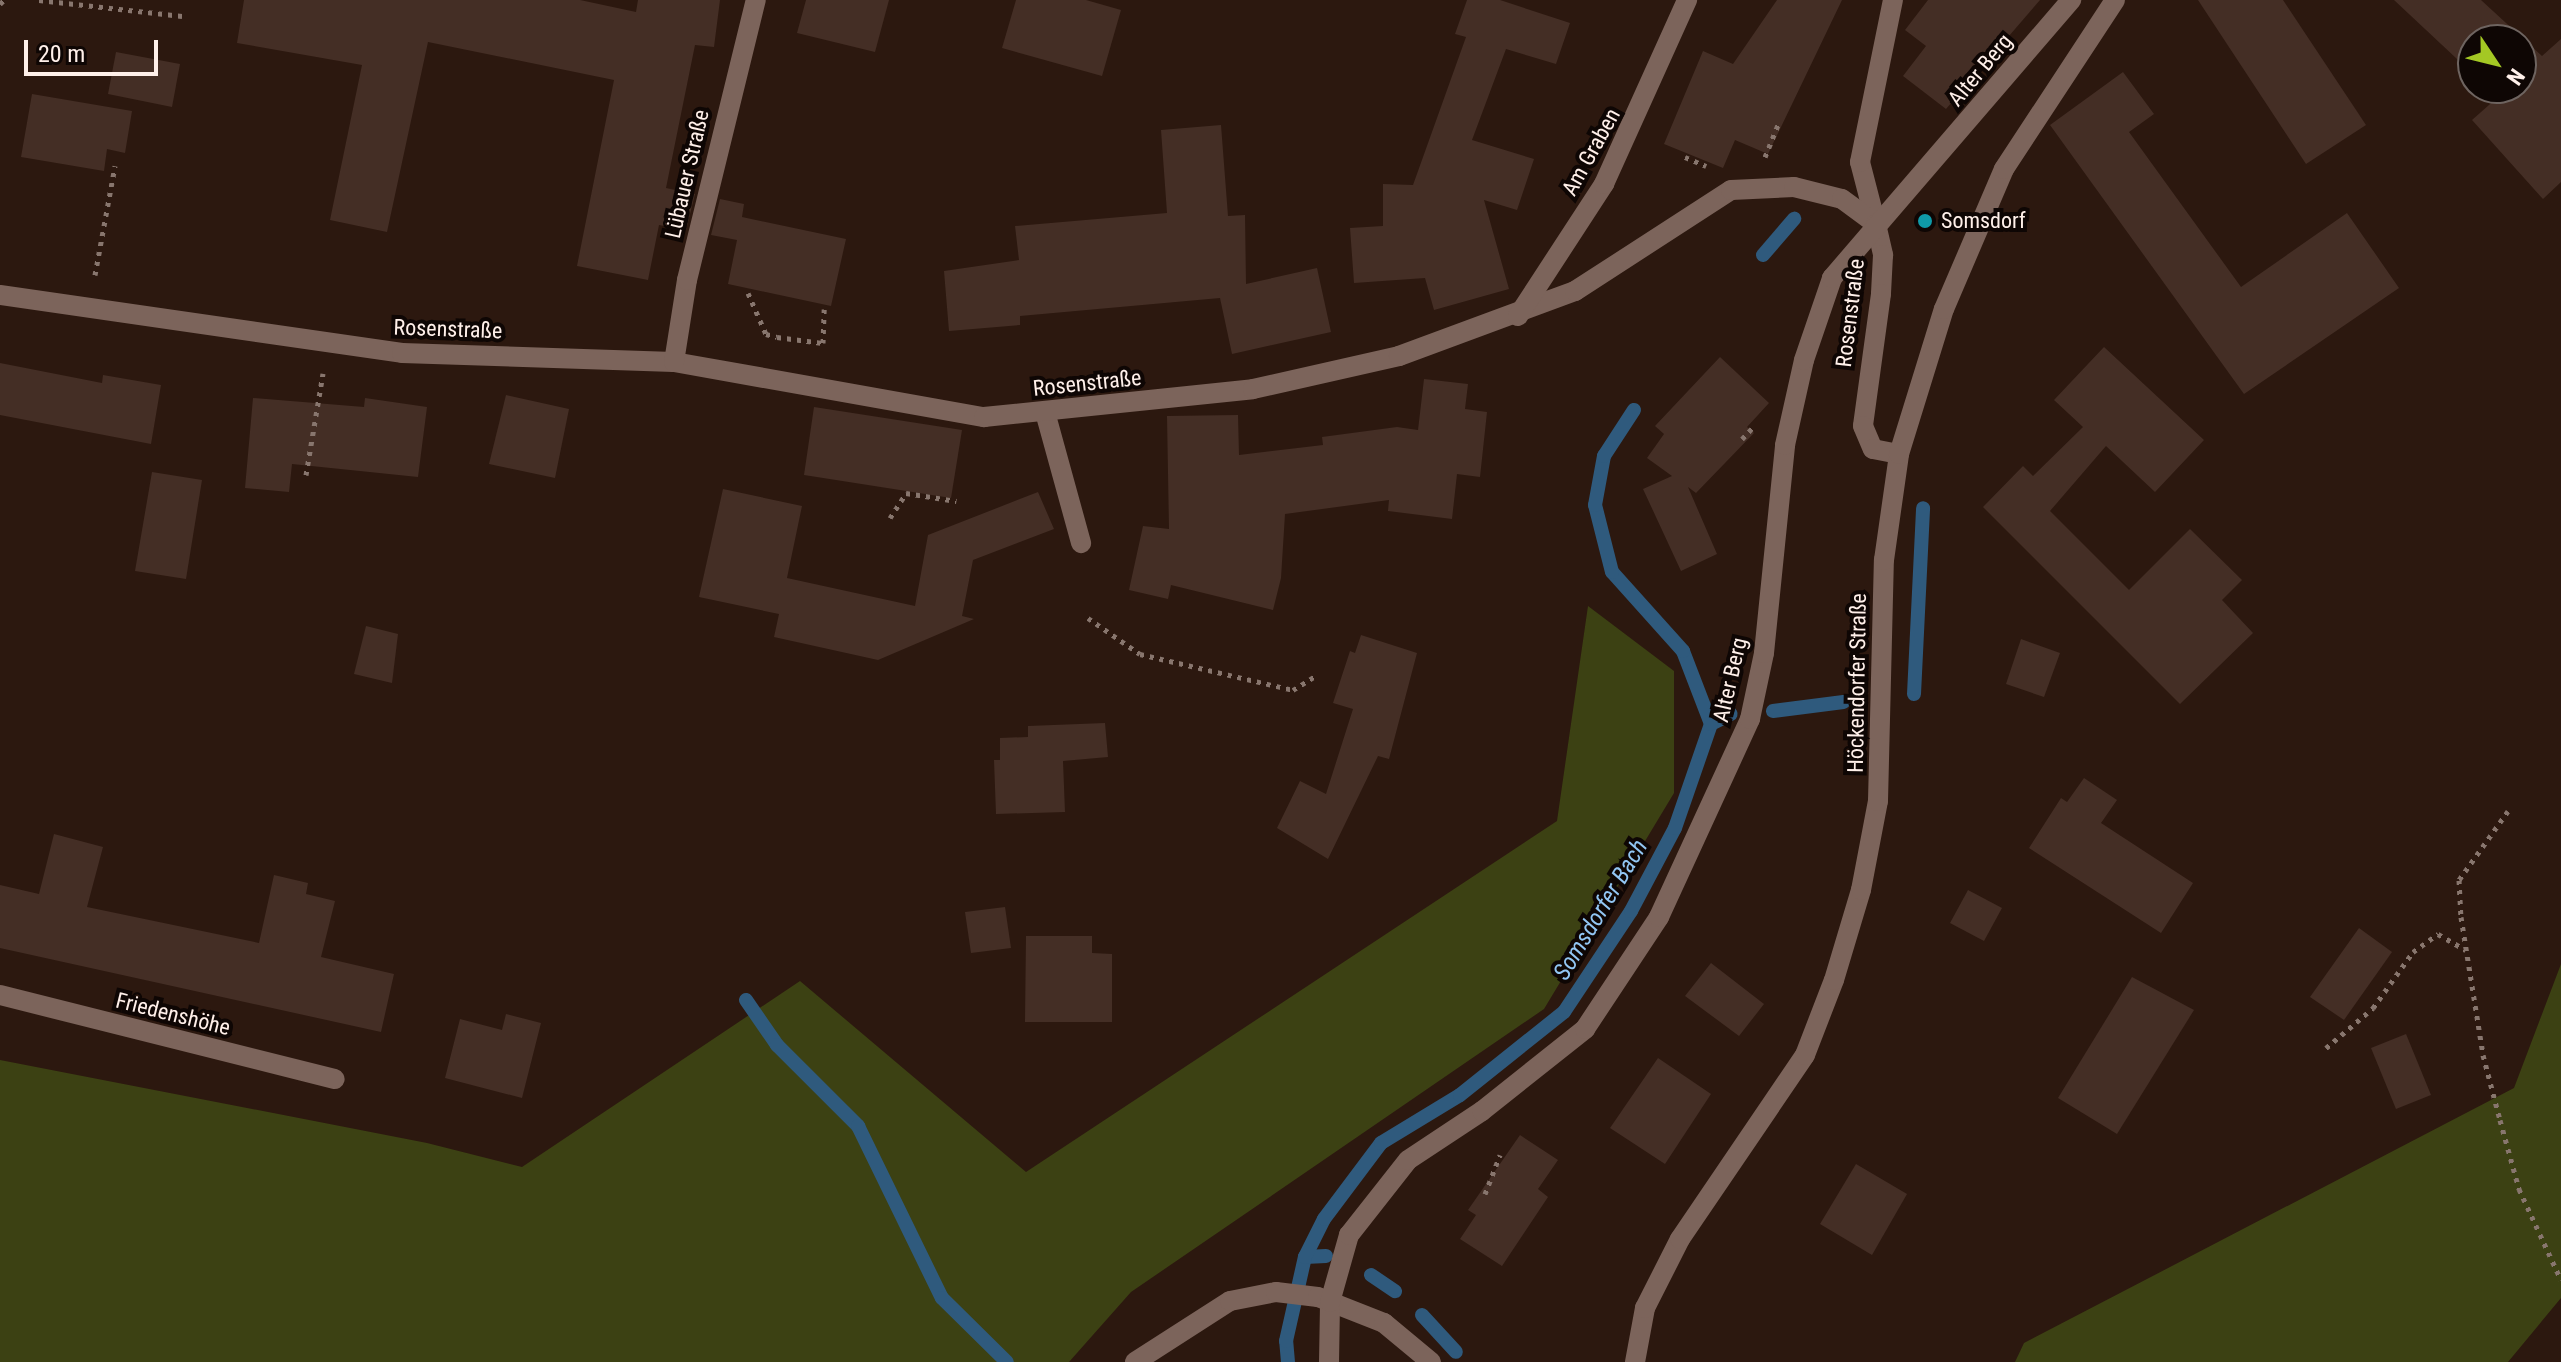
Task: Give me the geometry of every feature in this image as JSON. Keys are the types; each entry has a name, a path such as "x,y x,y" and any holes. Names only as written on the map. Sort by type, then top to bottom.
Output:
{"street":[{"name":"Lübauer Straße","path":"674,362 687,280 756,0"},
{"name":"Am Graben","path":"1518,316 1604,184 1687,0"},
{"path":"1876,224 1860,162 1893,0"},
{"name":"Alter Berg","path":"1329,1362 1324,1300 1349,1235 1408,1160 1482,1111 1585,1029 1659,917 1750,719 1764,653 1785,445 1804,360 1832,278 2071,0"},
{"name":"Höckendorfer Straße","path":"1635,1362 1645,1308 1680,1239 1805,1055 1861,890 1878,801 1884,560 1899,454 1944,309 2004,169 2115,0"},
{"name":"Rosenstraße","path":"0,295 402,353 674,362 984,417 1253,389 1399,356 1518,316 1575,291 1731,190 1794,187 1842,199 1876,224 1883,255 1881,294 1863,426 1873,449 1899,454"},
{"path":"1045,412 1081,543"},
{"name":"Friedenshöhe","path":"0,995 335,1079"},
{"path":"1135,1362 1230,1301 1276,1292 1324,1300 1384,1323 1431,1362"}],"path":[{"path":"39,0 182,16"},
{"path":"1685,157 1713,168"},
{"path":"89,308 115,166"},
{"path":"748,293 766,334 777,337 823,343 824,309"},
{"path":"306,475 325,362"},
{"path":"1742,439 1755,425"},
{"path":"890,518 906,493 956,501"},
{"path":"1088,618 1140,654 1293,690 1317,675"},
{"path":"2508,811 2459,880 2483,1055 2519,1189 2561,1280"},
{"path":"2326,1048 2373,1008 2413,952 2438,934 2467,950"},
{"path":"1485,1194 1500,1155"}],"green space":[{"path":"1588,606 1674,671 1674,793 1544,1009 1131,1292 1069,1362 0,1362 0,1060 427,1143 522,1167 800,981 1026,1172 1557,821"},
{"path":"2561,964 2561,1298 2508,1362 2015,1362 2024,1343 2514,1088"}],"building":[{"path":"244,0 580,0 636,12 638,0 720,0 714,47 695,45 666,188 695,194 686,230 659,225 648,280 577,266 614,80 428,42 387,232 330,220 362,65 237,43"},
{"path":"806,0 889,0 875,52 797,33"},
{"path":"1016,0 1086,0 1121,10 1102,76 1002,48"},
{"path":"1467,0 1500,0 1570,23 1556,64 1506,49 1472,140 1534,159 1517,210 1484,200 1509,289 1434,310 1425,278 1354,283 1350,228 1383,226 1383,184 1413,185 1466,37 1455,34"},
{"path":"1777,0 1842,0 1768,154 1735,140 1723,168 1664,144 1703,51 1733,64"},
{"path":"1928,0 2040,0 1946,109 1903,76 1926,46 1905,30"},
{"path":"2198,0 2283,0 2366,125 2306,164"},
{"path":"2394,0 2481,0 2507,24 2457,24 2457,59"},
{"path":"2561,39 2561,182 2543,199 2472,120 2490,104 2537,104 2537,51 2542,56"},
{"path":"116,52 180,64 172,107 108,94"},
{"path":"2123,72 2154,114 2129,132 2241,287 2347,213 2399,288 2244,394 2050,125"},
{"path":"32,94 132,111 125,153 107,149 104,171 21,157"},
{"path":"1221,125 1228,216 1245,215 1246,284 1317,268 1331,332 1232,354 1220,298 1020,316 1020,325 949,331 944,271 1019,260 1015,226 1167,213 1161,130"},
{"path":"720,199 744,204 742,217 846,239 831,306 728,284 737,240 711,235"},
{"path":"2104,347 2204,440 2155,492 2106,446 2050,511 2129,590 2190,529 2242,580 2222,600 2253,633 2180,704 1983,507 2023,466 2033,476 2083,427 2054,400"},
{"path":"1720,357 1769,403 1747,427 1754,433 1696,493 1688,487 1717,554 1681,571 1643,489 1672,476 1647,458 1664,434 1655,426"},
{"path":"0,363 102,383 103,375 161,385 151,444 0,415"},
{"path":"1424,379 1468,384 1465,409 1487,412 1480,477 1457,474 1452,519 1388,511 1389,500 1285,514 1281,578 1273,610 1171,585 1168,599 1129,590 1143,526 1169,529 1167,416 1238,415 1239,455 1323,445 1322,437 1397,427 1418,430"},
{"path":"506,395 569,409 555,478 489,464"},
{"path":"253,398 364,407 365,398 427,407 418,477 292,464 289,492 245,488"},
{"path":"814,407 962,430 951,498 804,475"},
{"path":"152,472 202,480 186,579 135,571"},
{"path":"723,489 802,506 787,578 915,606 928,535 1038,492 1054,529 973,560 962,616 974,619 878,660 774,637 779,614 699,597"},
{"path":"366,626 398,634 392,683 354,674"},
{"path":"1361,635 1417,653 1389,759 1378,756 1328,859 1277,828 1300,781 1326,794 1353,709 1333,703 1350,651 1355,653"},
{"path":"2021,639 2060,653 2044,697 2006,684"},
{"path":"1105,723 1108,757 1063,761 1065,812 996,814 994,760 1000,760 1000,738 1028,737 1028,726"},
{"path":"2084,778 2117,800 2101,823 2193,883 2161,933 2029,848 2061,798 2067,802"},
{"path":"54,834 103,847 87,907 259,943 274,875 308,883 306,894 335,901 321,957 394,974 381,1032 0,948 0,885 39,894"},
{"path":"1968,890 2002,908 1984,941 1950,923"},
{"path":"1005,907 1011,948 971,953 965,912"},
{"path":"2359,928 2392,952 2344,1020 2310,997"},
{"path":"1026,936 1092,936 1092,953 1112,954 1112,1022 1025,1022"},
{"path":"1711,963 1764,1004 1739,1036 1685,996"},
{"path":"2132,977 2194,1010 2117,1134 2058,1098"},
{"path":"506,1014 541,1023 522,1098 445,1078 460,1019 502,1030"},
{"path":"2406,1034 2431,1095 2396,1109 2371,1048"},
{"path":"1658,1058 1711,1094 1665,1164 1610,1128"},
{"path":"1520,1135 1558,1160 1538,1189 1548,1197 1502,1266 1460,1239 1476,1215 1468,1210"},
{"path":"1856,1164 1907,1194 1872,1255 1820,1224"}],"waterway":[{"name":"Somsdorfer Bach","path":"1763,255 1794,219"},
{"name":"Somsdorfer Bach","path":"1288,1362 1286,1341 1305,1257 1324,1219 1381,1143 1460,1095 1564,1012 1631,911 1675,828 1711,724 1683,651 1612,572 1595,505 1604,456 1634,410"},
{"path":"1914,694 1923,508"},
{"path":"1773,711 1843,702"},
{"path":"1711,724 1731,714"},
{"path":"746,1000 777,1045 858,1126 942,1298 1007,1362"},
{"path":"1305,1257 1326,1256"},
{"path":"1371,1275 1395,1291"},
{"path":"1422,1315 1456,1352"}],"place":[{"name":"Somsdorf","path":"1925,221"}]}
